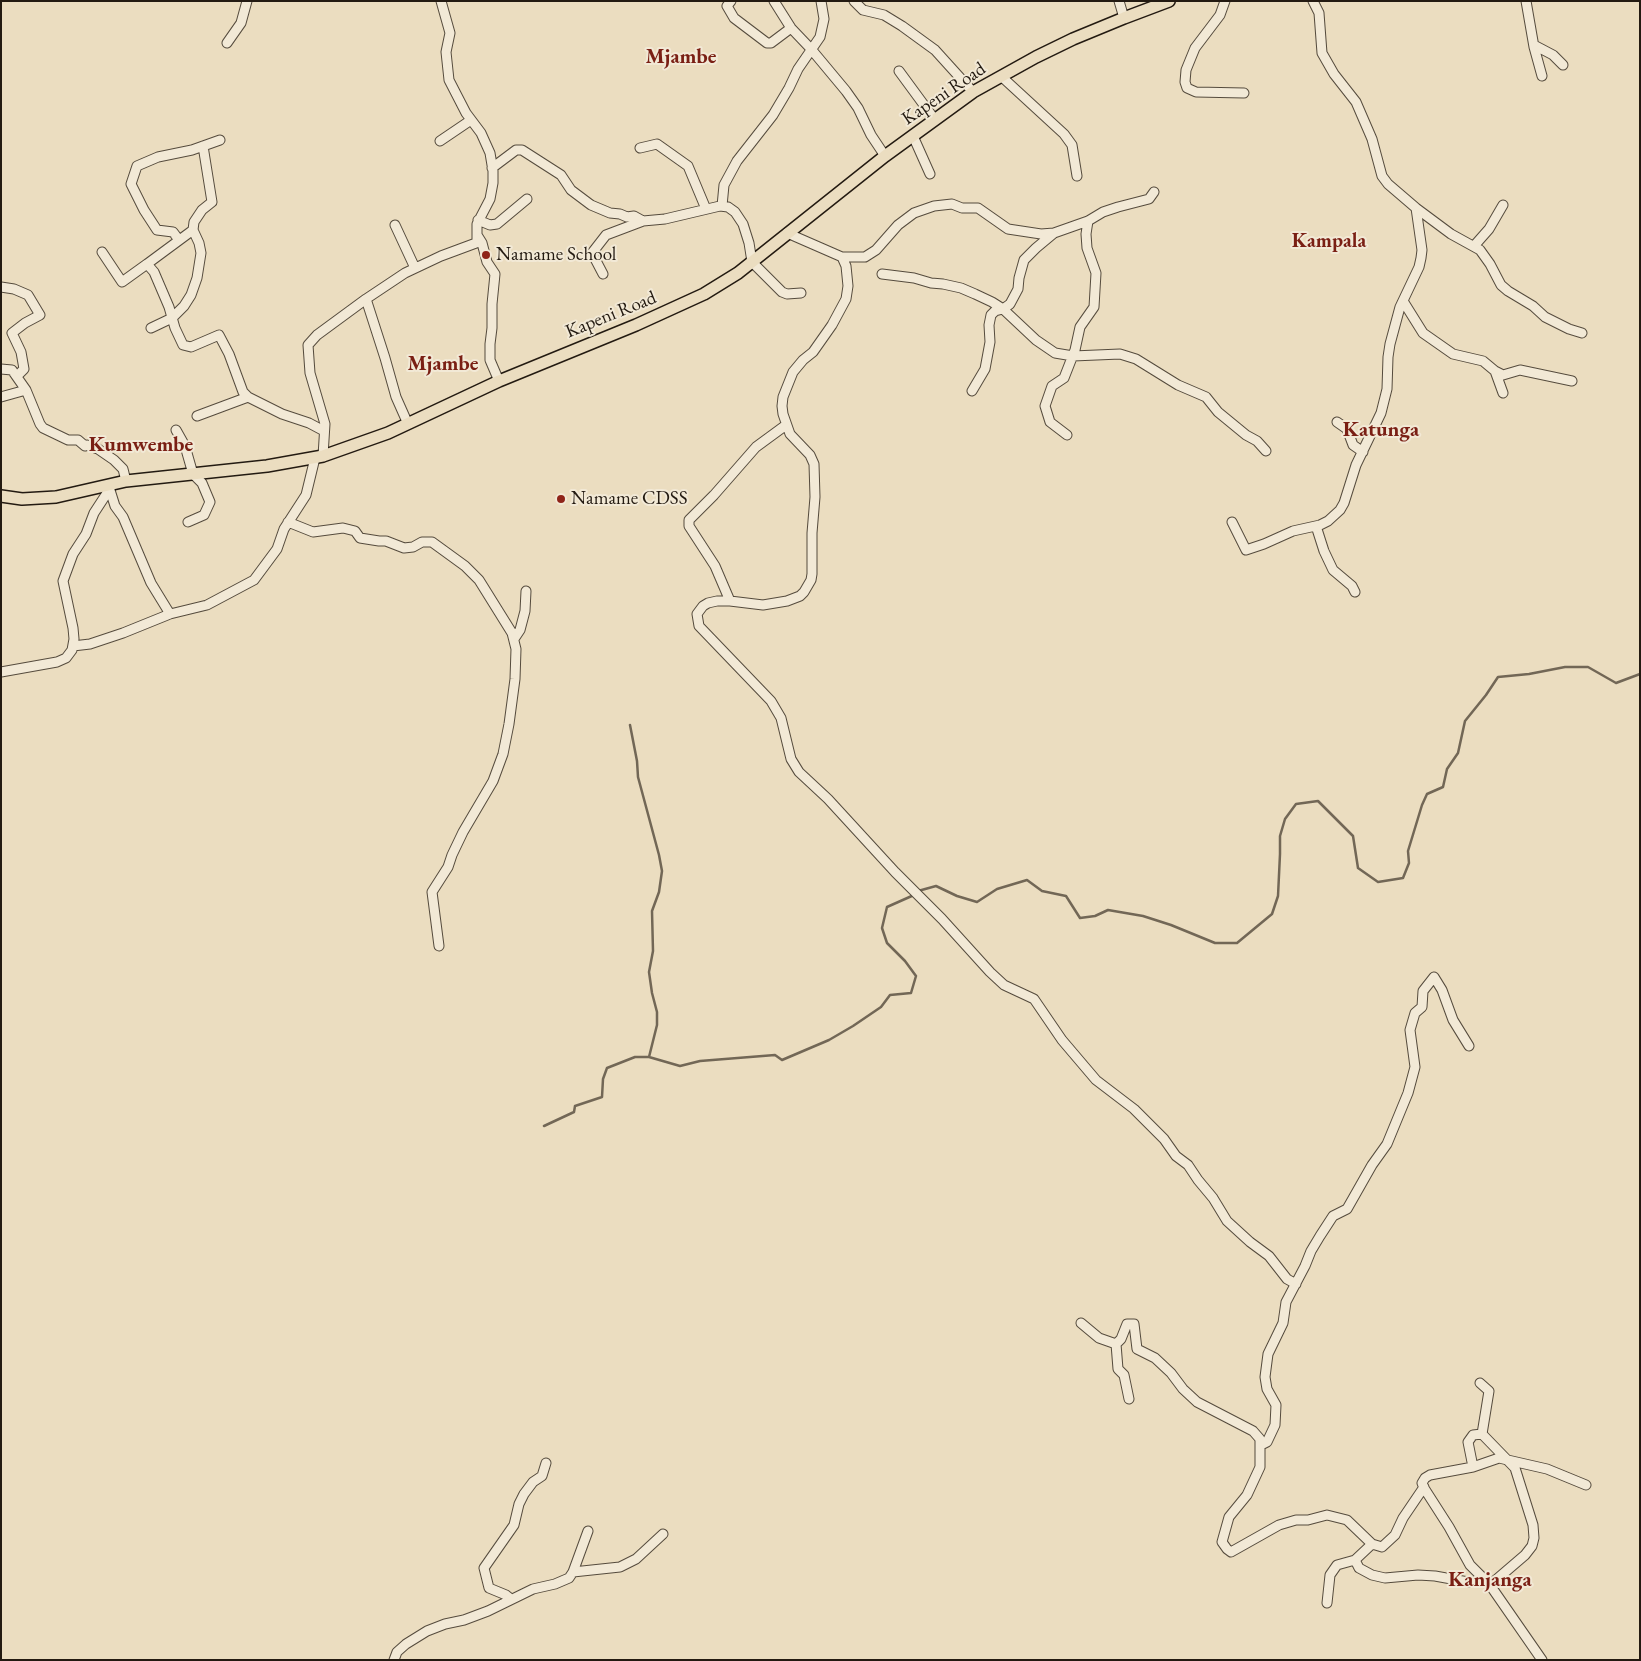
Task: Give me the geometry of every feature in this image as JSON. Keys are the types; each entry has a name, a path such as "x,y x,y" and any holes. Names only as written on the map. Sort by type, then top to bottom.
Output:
{"main road":[{"name":"Kapeni Road","path":"3,498 56,497 109,488 126,480 267,466 319,457 349,448 408,424 499,381 687,302 719,285 752,262 885,156 973,92 1036,57 1124,18 1169,1"}],"street":[{"path":"227,43 241,23 247,1"},
{"path":"74,646 90,644 170,614 207,605 254,580 277,549 288,522 306,495 319,457 325,424 310,373 308,344 366,299 415,268 474,245 477,242 476,229 478,220 490,199 493,182 490,153 484,139 459,102 449,80 446,52 450,33 441,1"},
{"path":"731,1 728,6 734,18 767,43 771,43 791,28"},
{"path":"774,1 791,28 811,49 858,108 871,135 885,156"},
{"path":"722,206 723,188 737,160 782,100 798,69 820,37 824,25 821,1"},
{"path":"854,1 863,10 884,15 935,50 973,92"},
{"path":"1119,1 1124,18"},
{"path":"1226,1 1220,15 1196,48 1186,70 1185,82 1187,88 1196,92 1244,93"},
{"path":"1313,1 1319,13 1322,53 1334,74 1356,102 1372,139 1382,176 1388,184 1451,234 1474,246 1485,256 1501,285 1508,291 1546,317 1569,329 1582,333"},
{"path":"1526,1 1542,76"},
{"path":"1534,45 1553,55 1563,65"},
{"path":"899,71 935,120"},
{"path":"1002,77 1064,134 1072,145 1077,176"},
{"path":"440,141 471,120"},
{"path":"913,136 930,174"},
{"path":"179,240 173,232 157,230 144,210 131,184 138,166 158,157 220,140"},
{"path":"640,148 658,144 688,166 706,209"},
{"path":"152,328 172,318 184,306 191,295 197,278 201,253 193,230 194,222 202,210 212,202 203,146"},
{"path":"492,168 516,150 522,150 561,175 571,190 591,206 610,213 627,217 634,216 643,220"},
{"path":"787,233 842,257 865,258 876,250 898,225 914,213 934,206 952,204 962,208 978,208 1008,229 1041,234 1054,233 1088,221 1118,207 1149,199 1154,192"},
{"path":"478,220 490,225 497,224 527,199"},
{"path":"1474,246 1490,229 1503,205"},
{"path":"603,274 592,253 606,235 643,220 665,219 722,206 735,212 743,224 752,262 782,292 787,294 801,293"},
{"path":"1232,522 1246,550 1293,531 1316,526 1328,521 1340,510 1356,465 1378,420 1386,398 1389,349 1403,301 1419,267 1421,242 1416,208"},
{"path":"1067,435 1050,422 1045,406 1052,386 1064,378 1073,356 1080,327 1094,307 1096,273 1087,248 1086,234 1088,221"},
{"path":"395,225 415,268"},
{"path":"102,252 122,282 193,230"},
{"path":"972,391 985,369 990,342 989,325 991,315 996,311 1003,310 1010,304 1018,289 1024,260 1054,233"},
{"path":"477,234 482,243 487,262 495,274 490,360 499,381"},
{"path":"842,257 846,266 848,286 846,299 839,314 819,344 793,372 783,397 782,406 790,434 810,455 814,464 815,497 810,584 800,596 782,602 763,605 717,601 703,606 697,614 699,626 771,701 781,718 791,758 799,772 828,799 1004,986 1034,999 1062,1040 1096,1080 1134,1109 1164,1139 1176,1156 1188,1165 1228,1221 1250,1242 1269,1256 1287,1279 1296,1284"},
{"path":"147,264 154,272 181,343 191,347 219,335 229,354 243,392 248,397 282,414 309,423 324,431"},
{"path":"882,274 914,278 960,288 992,302 1042,345 1055,353 1073,356 1120,354 1136,359 1178,385 1206,397 1218,412 1246,435 1257,440 1266,451"},
{"path":"1,287 14,289 28,295 40,315 12,333 21,352 24,369 17,376"},
{"path":"366,299 386,358 396,396 408,424"},
{"path":"1403,301 1423,333 1453,354 1482,361 1503,375 1520,370 1572,381"},
{"path":"1,369 12,370 17,376 26,390 43,428 68,440 78,440 85,446 98,449 123,469 126,480"},
{"path":"1495,371 1502,393"},
{"path":"1,398 26,390"},
{"path":"197,416 248,397"},
{"path":"1337,422 1348,429 1353,445 1363,452"},
{"path":"730,601 715,566 689,526 690,520 756,447 786,425"},
{"path":"176,430 185,446 193,474 202,483 210,502 204,515 188,522"},
{"path":"109,488 115,506 126,524 151,584 170,614"},
{"path":"1,672 57,662 66,658 70,653 74,646 73,628 63,580 73,554 86,534 94,513 109,488"},
{"path":"288,522 313,532 343,528 355,532 360,538 386,541 404,548 422,542 432,542 465,566 479,580 501,612 512,633 516,649 515,680 503,754 493,780 463,832 448,867 432,892 439,946"},
{"path":"1316,526 1324,551 1333,570 1352,586 1355,592"},
{"path":"514,639 520,630 525,611 526,591"},
{"path":"1261,1445 1267,1442 1275,1426 1276,1405 1267,1389 1265,1377 1268,1354 1283,1323 1286,1302 1306,1266 1311,1250 1334,1216 1347,1208 1372,1165 1387,1144 1408,1092 1415,1067 1410,1030 1415,1013 1422,1007 1424,991 1434,977 1442,990 1453,1020 1469,1046"},
{"path":"1081,1323 1099,1338 1116,1344"},
{"path":"1128,1399 1124,1375 1118,1369 1116,1344 1121,1339 1127,1324 1134,1324 1137,1350 1154,1358 1171,1373 1183,1390 1197,1402 1253,1431 1260,1438 1260,1467 1247,1495 1229,1518 1222,1542 1226,1549 1231,1552 1278,1525 1326,1515 1347,1520 1372,1544 1382,1548 1394,1535 1424,1487"},
{"path":"1480,1383 1489,1391 1482,1434"},
{"path":"1355,1560 1359,1568 1372,1575 1385,1578 1418,1575 1488,1584 1525,1555 1532,1546 1534,1538 1518,1476 1515,1468 1482,1434"},
{"path":"1473,1466 1468,1442 1473,1435 1482,1434"},
{"path":"1542,1660 1488,1584 1470,1565 1422,1483 1430,1475 1473,1466 1499,1458 1547,1470 1586,1485"},
{"path":"511,1599 489,1588 484,1568 514,1525 519,1504 524,1494 542,1476 546,1463"},
{"path":"394,1660 397,1652 426,1631 464,1620 488,1611 533,1589 555,1584 569,1578 588,1531"},
{"path":"573,1572 620,1567 636,1559 663,1534"},
{"path":"1327,1602 1330,1575 1337,1565 1355,1560 1372,1544"}],"waterway":[{"path":"918,891 936,886 957,896 977,902 997,889 1027,880 1042,891 1066,896 1080,918 1095,916 1108,910 1143,916 1215,943 1237,943 1272,914 1278,896 1280,836 1285,819 1296,804 1318,801 1353,836 1358,868 1378,882 1403,878 1409,863 1408,851 1427,794 1443,787 1447,769 1458,753 1465,721 1498,677 1529,674 1565,667 1588,667 1616,683 1640,674"},
{"path":"544,1126 574,1112 575,1106 602,1097 603,1079 607,1068 635,1057 649,1057 657,1025 657,1012 649,972 653,951 652,911 659,892 662,871 638,777 630,725"},
{"path":"649,1057 680,1066 700,1061 775,1055 782,1060 829,1040 853,1026 881,1007 890,995 911,993 916,976 905,961 887,943 882,928 887,907 914,895"}],"place":[{"name":"Namame School","path":"486,255"},
{"name":"Namame CDSS","path":"561,499"}],"district":[{"name":"Mjambe","path":"681,57"},
{"name":"Kampala","path":"1329,242"},
{"name":"Mjambe","path":"443,364"},
{"name":"Katunga","path":"1381,430"},
{"name":"Kumwembe","path":"141,445"},
{"name":"Kanjanga","path":"1490,1580"}]}
